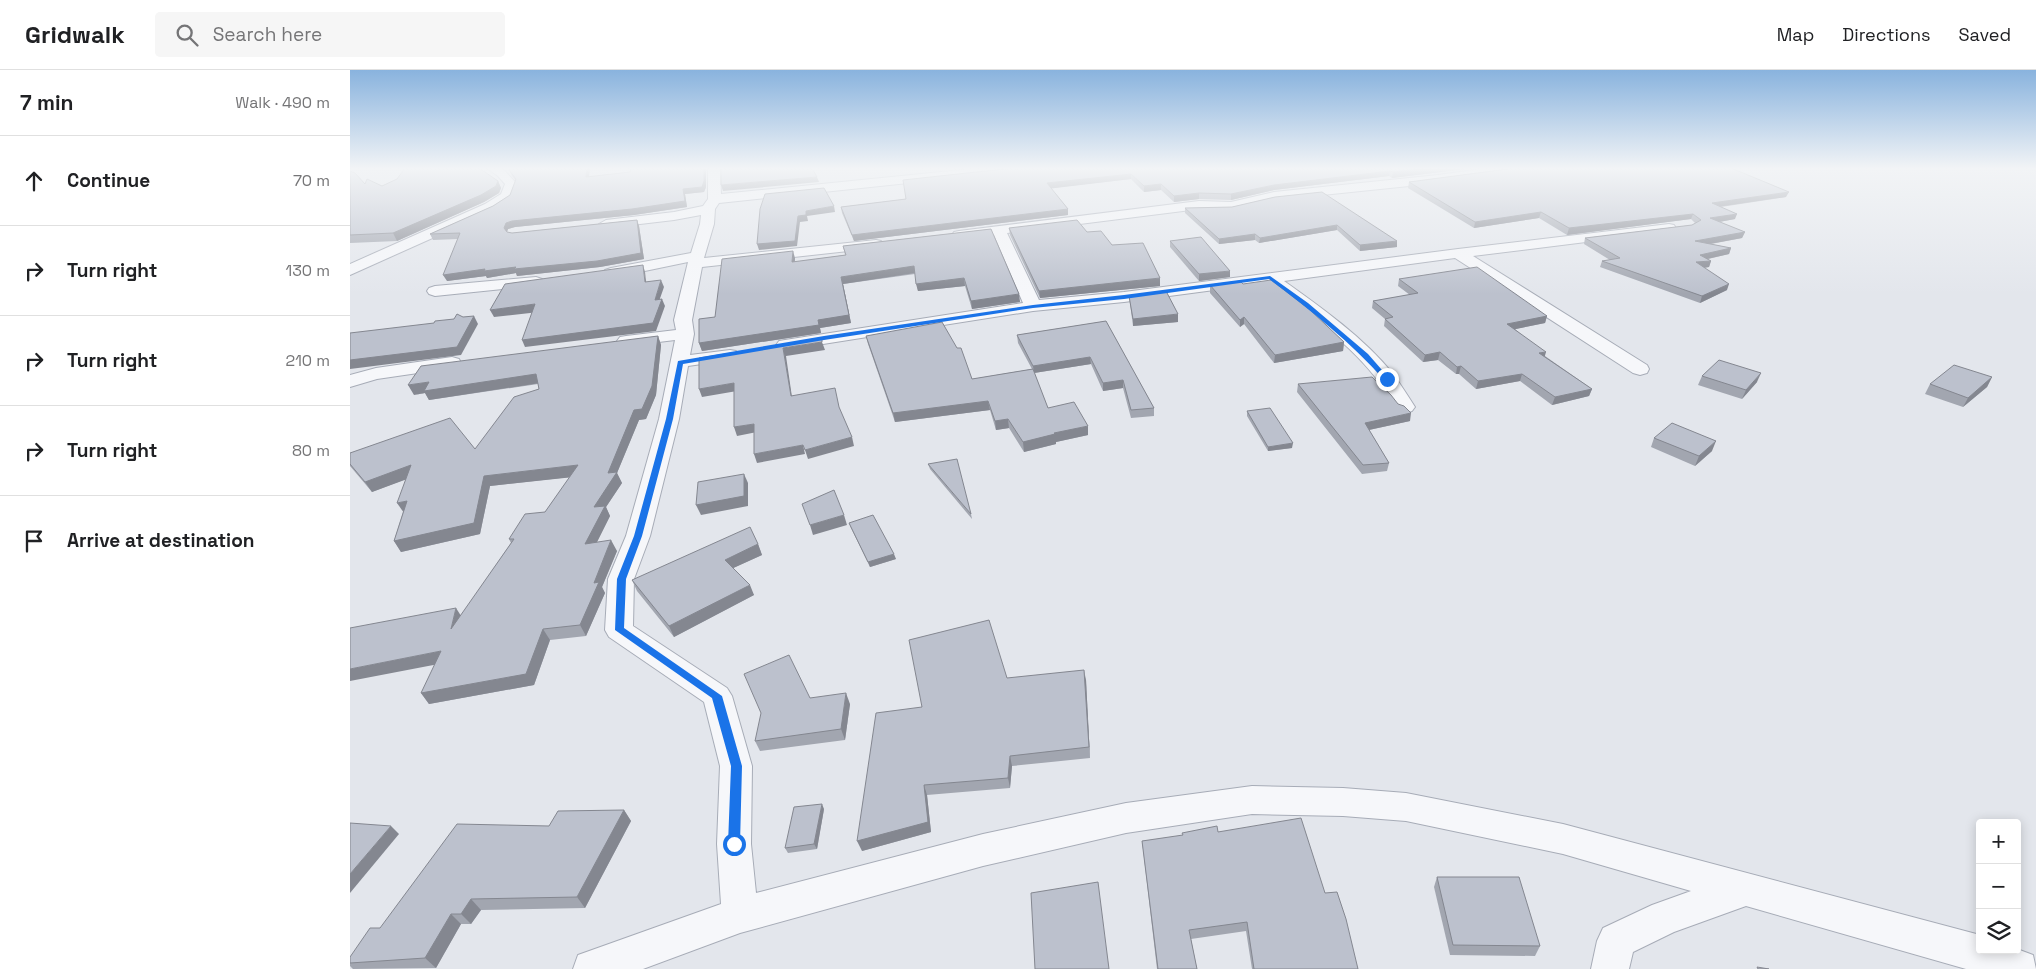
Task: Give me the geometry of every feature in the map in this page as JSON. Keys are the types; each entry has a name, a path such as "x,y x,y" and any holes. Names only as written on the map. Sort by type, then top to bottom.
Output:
{"street":[{"path":"350,270 483,210"},
{"path":"594,225 666,217 690,210"},
{"path":"710,210 683,320 685,334 669,419 638,536 621,579 619,630 717,696 736,766 734,844 740,915"},
{"path":"943,237 1159,210"},
{"path":"767,348 1033,306 1124,297 1458,252 1680,227"},
{"path":"999,230 1008,254 1033,306"},
{"path":"600,275 697,260 887,243"},
{"path":"1458,252 1640,369"},
{"path":"1270,278 1306,304 1366,355 1387,379 1405,407"},
{"path":"435,291 554,280"},
{"path":"606,344 685,334"},
{"path":"680,362 748,352"},
{"path":"350,381 376,374 470,361"},
{"path":"592,969 740,915 983,850 1107,822 1252,800 1343,802 1406,807 1563,839 1983,955 2019,969"},
{"path":"1610,969 1616,941 1665,917 1748,889"}],"building":[{"path":"350,210 446,210 393,233 350,235"},
{"path":"484,210 622,210 512,221 506,223 504,228 507,232 512,233 637,220 641,253 597,261 484,271 485,269 443,275 460,233 430,234"},
{"path":"760,210 812,210 806,211 806,215 798,216 795,241 757,244"},
{"path":"842,210 1060,210 852,235"},
{"path":"1187,210 1349,210 1397,241 1360,245 1337,225 1260,238 1255,234 1219,239"},
{"path":"1455,210 1728,210 1737,214 1710,218 1745,232 1695,241 1731,248 1700,255 1711,261 1696,262 1729,284 1702,296 1602,261 1620,258 1585,238 1692,225 1701,220 1693,214 1569,228 1541,212 1475,222"},
{"path":"1077,220 1087,232 1101,231 1112,245 1143,243 1160,278 1039,291 1009,228"},
{"path":"991,229 1019,294 971,301 964,278 916,284 914,266 841,277 849,315 818,320 819,325 699,343 699,319 715,317 722,259 793,251 792,262 846,255 843,246"},
{"path":"1201,237 1230,271 1199,274 1170,241"},
{"path":"643,265 645,282 661,280 655,300 662,299 653,323 522,340 535,304 490,310 505,284"},
{"path":"1477,267 1547,316 1507,324 1546,352 1539,353 1592,389 1555,397 1522,374 1478,381 1461,366 1457,367 1440,352 1425,355 1385,319 1393,317 1373,301 1418,293 1399,279"},
{"path":"1271,280 1309,309 1344,342 1275,355 1244,317 1240,320 1210,285 1240,281 1243,284"},
{"path":"1166,291 1178,314 1133,319 1129,296"},
{"path":"457,314 463,317 474,316 457,347 350,360 350,333 434,323 435,321 454,319"},
{"path":"1106,321 1154,408 1131,410 1123,380 1103,383 1090,357 1033,366 1017,335"},
{"path":"942,322 957,348 961,348 972,379 1033,369 1048,408 1074,402 1088,426 1023,442 1008,419 995,421 988,401 893,413 866,336"},
{"path":"658,336 652,386 642,409 634,410 608,473 617,472 594,507 605,506 585,544 611,540 594,583 599,582 580,625 543,629 526,674 421,693 441,651 350,669 350,628 456,608 451,629 514,539 509,539 525,514 545,512 578,465 484,476 474,523 394,541 407,501 397,503 411,465 365,482 350,464 350,453 450,418 475,449 514,397 539,389 536,374 424,391 429,382 408,385 421,366"},
{"path":"822,339 822,342 783,348 791,396 835,388 839,407 852,437 805,450 803,445 754,454 754,424 734,427 734,383 699,389 699,358"},
{"path":"1719,360 1761,373 1746,390 1702,376"},
{"path":"1954,365 1992,377 1968,398 1930,384"},
{"path":"1372,377 1398,404 1404,406 1411,413 1365,423 1389,463 1363,465 1298,384"},
{"path":"1270,408 1293,443 1268,447 1247,411"},
{"path":"1672,423 1716,441 1699,456 1654,438"},
{"path":"957,459 971,514 928,464"},
{"path":"744,474 744,496 696,505 698,482"},
{"path":"834,490 844,515 810,525 802,504"},
{"path":"873,515 894,554 868,562 849,523"},
{"path":"750,527 758,544 725,560 750,585 669,626 632,580"},
{"path":"989,620 1007,678 1084,670 1089,747 1010,756 1008,778 924,785 928,822 857,841 876,713 922,707 909,640"},
{"path":"789,655 810,698 846,693 841,729 755,741 761,713 744,674"},
{"path":"822,804 814,844 785,848 794,807"},
{"path":"624,810 577,897 471,899 461,914 451,914 425,958 350,963 350,957 370,928 380,928 457,824 549,826 558,811"},
{"path":"1301,818 1325,893 1337,892 1346,919 1358,969 1254,969 1247,922 1189,930 1197,969 1158,969 1142,841 1183,835 1182,833 1217,826 1218,832"},
{"path":"350,823 391,826 350,874"},
{"path":"1437,877 1519,877 1540,946 1453,945"},
{"path":"1098,882 1109,969 1035,969 1031,893"}],"route":[{"path":"734,844 736,766 717,696 688,674 619,630 621,579 638,536 669,419 680,362 1033,306 1124,297 1270,278 1306,304 1366,355 1387,379"}]}
